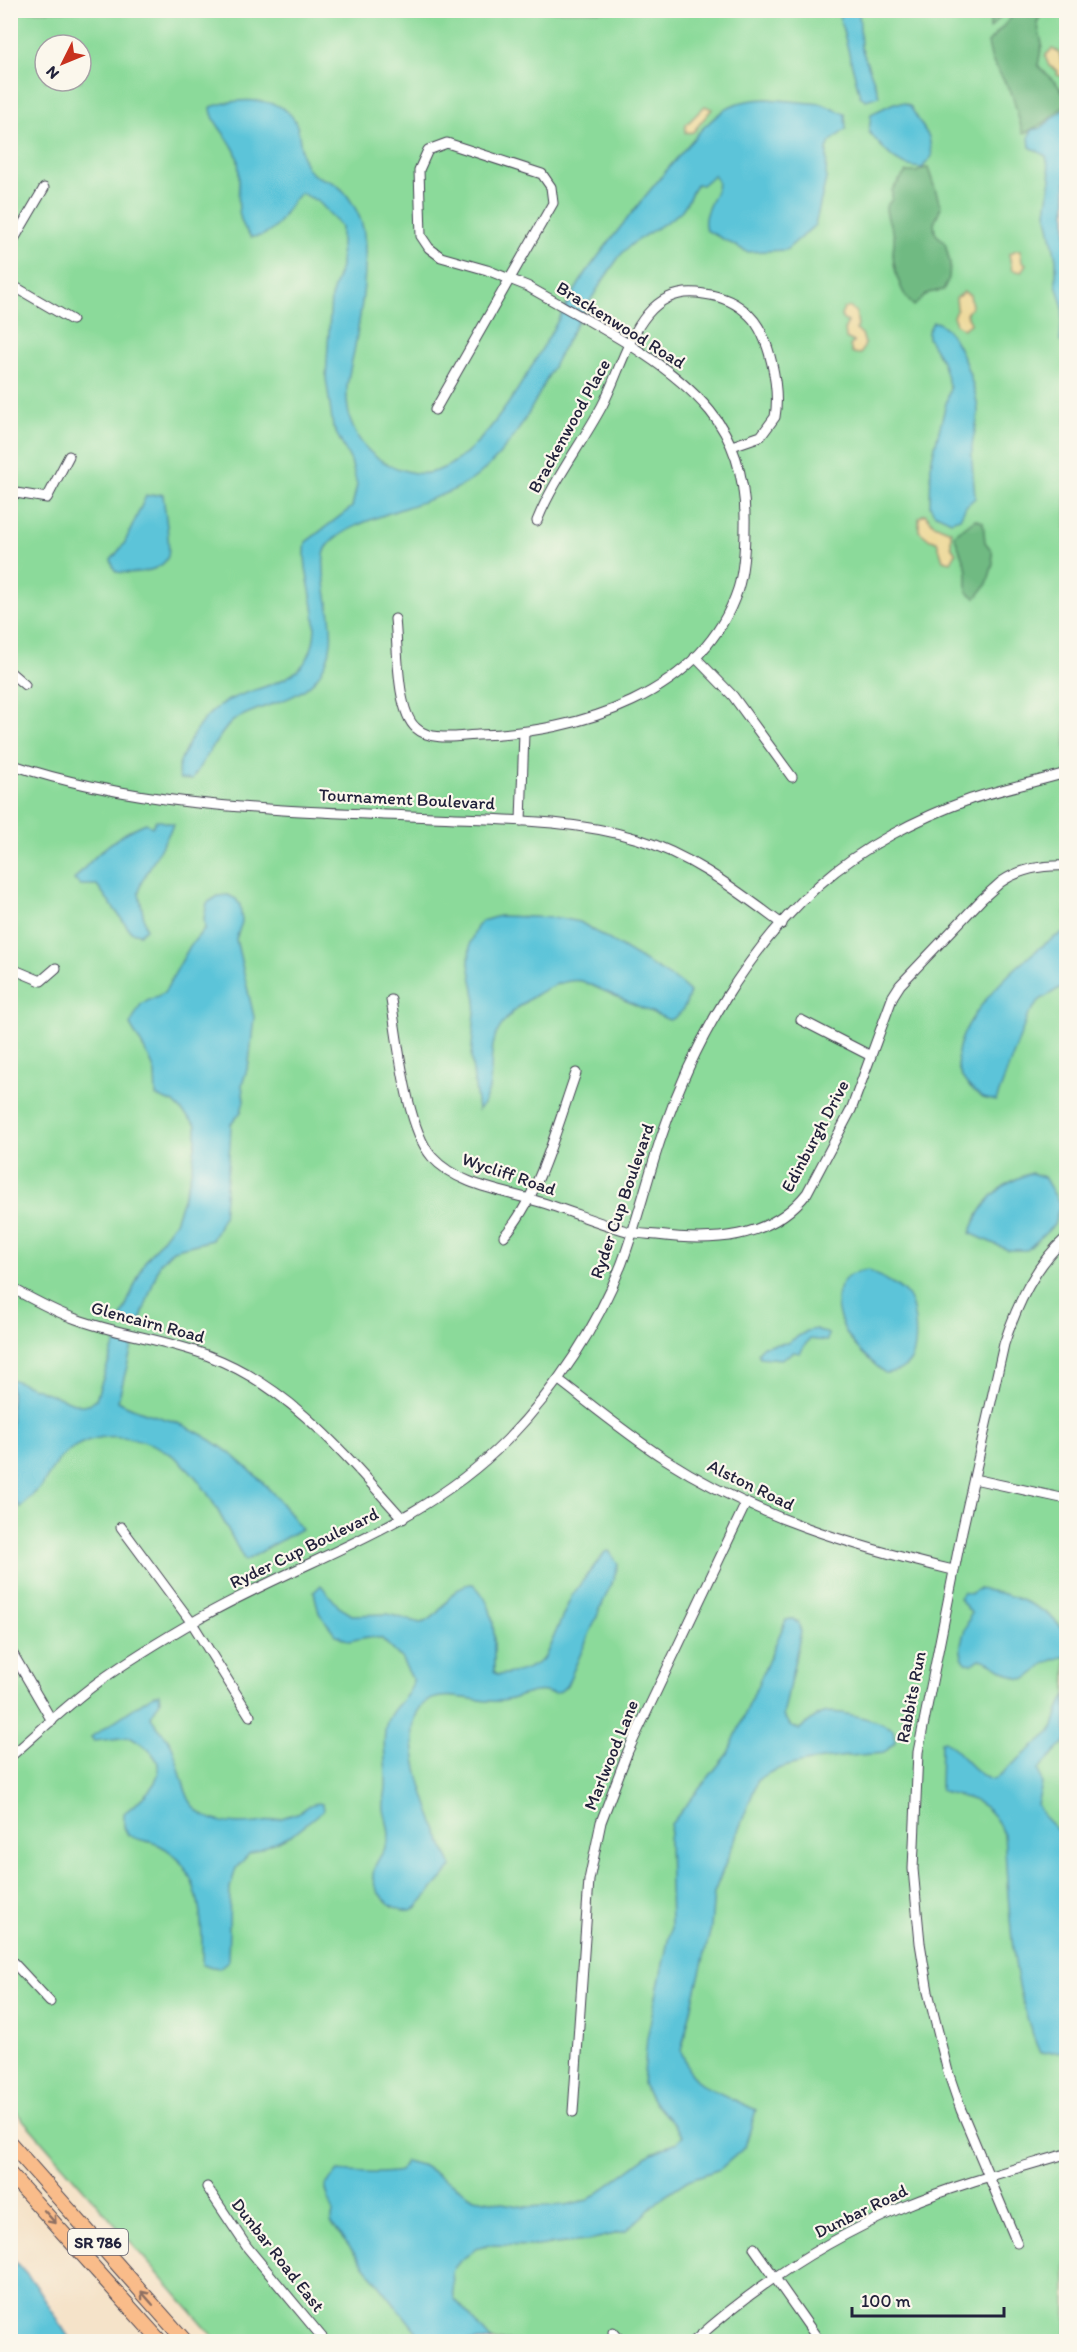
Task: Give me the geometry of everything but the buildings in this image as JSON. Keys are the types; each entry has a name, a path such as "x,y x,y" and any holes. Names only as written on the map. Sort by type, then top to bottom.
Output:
{"main road":[{"name":"SR 786","path":"10,2143 186,2342"},
{"name":"SR 786","path":"10,2174 161,2342"}],"street":[{"path":"435,410 512,279 553,203 547,180 542,174 447,143 433,146 423,156 419,170 421,236 424,243 441,257 512,279"},
{"path":"10,246 44,188"},
{"name":"Brackenwood Road","path":"395,619 404,707 414,726 435,736 524,732 615,709 637,700 665,683 695,657 713,636 730,608 738,588 743,559 744,501 738,460 732,446 710,412 669,372 609,334 512,279"},
{"path":"10,284 72,320"},
{"name":"Brackenwood Place","path":"537,521 602,405 629,346 649,310 672,295 686,292 711,295 734,303 759,326 770,349 776,410 772,424 762,436 732,446"},
{"path":"10,492 47,498 69,456"},
{"path":"695,657 733,696 792,777"},
{"path":"10,672 25,685"},
{"path":"521,821 524,732"},
{"name":"Tournament Boulevard","path":"10,764 93,788 182,803 521,821 610,832 668,850 722,880 782,924"},
{"name":"Ryder Cup Boulevard","path":"10,1757 94,1685 192,1623 249,1592 403,1519 484,1461 559,1380 580,1348 616,1276 632,1233 662,1133 695,1053 735,986 782,924 820,884 884,840 973,799 1066,773"},
{"name":"Edinburgh Drive","path":"632,1233 714,1239 759,1229 787,1214 807,1193 851,1110 887,1010 900,985 987,894 1016,873 1037,868 1066,866"},
{"path":"10,968 41,981 56,969"},
{"name":"Wycliff Road","path":"391,1000 418,1136 444,1167 456,1175 632,1233"},
{"path":"801,1020 871,1056"},
{"path":"504,1236 518,1220 529,1198 576,1073"},
{"name":"Rabbits Run","path":"1017,2243 960,2109 937,2032 920,1943 914,1869 918,1752 953,1570 1012,1319 1033,1278 1066,1238"},
{"name":"Glencairn Road","path":"10,1287 77,1320 183,1346 228,1364 254,1378 288,1401 329,1436 403,1519"},
{"name":"Alston Road","path":"559,1380 664,1458 746,1503 828,1537 953,1570"},
{"path":"974,1479 1066,1499"},
{"name":"Marlwood Lane","path":"573,2112 589,1880 601,1822 628,1750 746,1503"},
{"path":"121,1527 192,1623 250,1716"},
{"path":"10,1649 52,1721"},
{"path":"10,1959 50,2002"},
{"name":"Dunbar Road","path":"693,2342 774,2278 813,2252 898,2209 989,2177 1066,2154"},
{"name":"Dunbar Road East","path":"207,2187 247,2247 326,2342"},
{"path":"754,2248 820,2342"},
{"path":"614,2332 622,2342"}],"green space":[{"path":"10,11 1066,11 1066,2341 217,2341 11,2106"},
{"path":"990,11 1006,11 990,28"},
{"path":"1017,11 1044,11 1037,22 1042,44 1038,65 1060,88 1066,104 1044,123 1023,134 1012,94 992,61 988,43"},
{"path":"928,168 941,207 934,223 935,233 945,243 950,263 949,278 943,290 928,293 914,306 905,296 897,275 893,254 894,235 886,207 892,199 892,190 906,172 916,172"},
{"path":"975,519 983,522 985,542 992,551 993,564 987,584 976,598 967,592 967,570 954,535"}],"sand":[{"path":"1052,49 1059,52 1062,64 1066,62 1066,77 1057,75 1058,71 1049,66 1045,56"},
{"path":"705,106 712,109 693,132 685,133 686,125"},
{"path":"1020,250 1022,261 1026,264 1021,272 1012,270 1009,254"},
{"path":"964,292 970,295 972,306 966,314 971,323 963,329 956,324 953,316 957,309 956,298"},
{"path":"849,307 856,312 858,326 856,330 862,334 865,344 861,354 852,353 850,346 854,342 846,338 845,328 848,322 843,320 841,315 844,308"},
{"path":"925,514 934,524 951,531 951,546 956,553 951,562 943,560 937,541 930,540 919,531 919,517"}],"water":[{"path":"838,11 859,11 861,47 879,96 866,100 860,96"},
{"path":"767,99 822,104 845,114 846,129 830,142 827,149 826,179 815,225 786,250 747,252 706,230 705,218 718,183 714,175 702,185 697,184 681,211 631,245 617,260 579,320 524,421 491,464 477,476 442,495 355,526 338,536 327,547 324,556 324,573 331,642 329,655 323,668 306,689 296,695 233,721 218,739 192,780 180,779 178,768 181,760 193,735 207,716 227,701 291,675 307,659 313,645 315,630 305,557 306,542 352,507 357,485 351,461 333,427 326,378 331,297 341,267 341,226 318,201 301,193 294,199 275,227 261,236 251,237 244,228 239,208 237,156 214,119 211,107 233,102 259,101 282,108 297,126 302,155 307,168 316,176 338,186 357,212 363,227 365,261 364,287 347,388 350,419 355,432 371,453 382,461 410,472 437,471 464,455 489,429 514,395 588,270 672,164 701,130 723,110 746,101"},
{"path":"894,103 904,103 910,106 929,137 932,156 922,168 898,161 869,132 871,114"},
{"path":"1066,107 1066,345 1060,341 1063,308 1056,284 1056,259 1046,212 1051,179 1046,156 1030,147 1029,136 1032,130 1041,128"},
{"path":"933,322 942,325 958,346 975,391 978,414 972,453 975,498 966,506 960,518 951,521 934,513 930,506 931,462 950,388 942,361 928,338"},
{"path":"163,494 169,543 165,562 146,571 117,572 111,560 124,544 146,496"},
{"path":"156,820 174,824 141,883 139,893 146,929 140,934 131,932 97,885 81,885 74,880 89,862 115,840 146,823 152,827"},
{"path":"228,895 236,899 240,905 242,922 236,939 254,1017 249,1063 242,1085 244,1101 241,1112 231,1124 223,1217 212,1240 173,1250 160,1263 139,1324 120,1320 144,1263 175,1222 190,1178 196,1140 196,1125 174,1103 156,1096 155,1073 150,1059 130,1025 141,1004 164,993 190,946 205,928 207,903 218,896"},
{"path":"499,916 560,918 580,922 679,982 690,992 685,1006 677,1016 669,1020 582,981 571,981 547,989 513,1012 498,1031 492,1050 488,1092 478,1110 471,1057 476,1001 469,964 470,943 482,921"},
{"path":"1062,933 1066,934 1066,984 1040,1000 1028,1015 996,1101 982,1098 960,1074 958,1052 964,1033 976,1012 1010,973 1029,956"},
{"path":"1031,1173 1044,1177 1060,1204 1054,1225 1027,1250 1008,1250 970,1233 980,1212 993,1195 1019,1177"},
{"path":"869,1270 901,1289 912,1307 915,1347 910,1361 902,1369 885,1373 857,1348 841,1322 837,1298 839,1288 845,1279 855,1273"},
{"path":"816,1329 828,1334 827,1341 809,1339 800,1353 794,1352 781,1359 760,1357 758,1353 763,1346 787,1343 807,1331"},
{"path":"115,1343 132,1347 118,1401 194,1430 212,1441 246,1466 276,1496 301,1529 245,1561 211,1500 185,1465 168,1452 148,1443 123,1437 94,1439 67,1452 56,1463 42,1485 20,1508 11,1494 11,1379 79,1405 88,1405 96,1399"},
{"path":"609,1551 618,1564 615,1575 567,1685 562,1690 555,1693 540,1691 499,1701 456,1697 438,1698 430,1700 418,1711 413,1730 414,1753 428,1806 452,1867 416,1908 402,1910 395,1907 378,1892 373,1873 389,1836 384,1806 385,1730 389,1716 409,1692 413,1680 401,1658 381,1638 367,1637 349,1641 336,1635 319,1613 314,1592 321,1585 339,1607 352,1615 388,1614 420,1623 435,1615 458,1589 473,1584 488,1603 494,1636 494,1672 498,1675 529,1668 545,1657 572,1595 605,1552"},
{"path":"978,1589 1028,1603 1052,1618 1066,1637 1066,1656 1046,1663 1030,1677 1023,1679 980,1659 972,1664 966,1663 961,1652 961,1645 971,1613 959,1598 963,1592 970,1594"},
{"path":"791,1619 798,1623 801,1631 783,1716 791,1726 799,1729 823,1713 848,1714 869,1719 893,1729 895,1742 884,1753 800,1763 783,1767 758,1780 714,1893 711,1928 681,2051 690,2073 700,2084 756,2110 745,2147 720,2169 688,2180 665,2195 626,2231 586,2241 536,2246 489,2245 476,2249 460,2261 452,2271 454,2298 492,2341 424,2341 331,2223 333,2212 325,2186 338,2171 370,2173 400,2171 405,2161 424,2166 474,2198 525,2207 565,2205 588,2200 652,2153 676,2143 683,2135 653,2101 643,2085 647,2038 671,1927 669,1840 671,1824 728,1753 786,1620"},
{"path":"159,1694 160,1701 151,1716 172,1746 189,1799 197,1810 208,1818 237,1824 252,1823 282,1818 312,1805 322,1804 323,1810 293,1834 249,1854 236,1868 230,1888 228,1961 219,1968 202,1965 202,1931 197,1897 184,1867 173,1854 159,1845 128,1835 124,1827 124,1813 146,1794 158,1776 159,1766 155,1757 146,1747 131,1737 94,1741 91,1737 152,1696"},
{"path":"1066,1695 1066,1741 1039,1769 1042,1785 1037,1804 1044,1817 1066,1839 1066,2051 1040,2053 1022,2001 1017,1973 1004,1834 998,1822 985,1807 973,1800 949,1794 940,1789 941,1742 945,1741 984,1777 995,1779 1051,1732"},
{"path":"10,2256 35,2284 71,2341 11,2341"}]}
